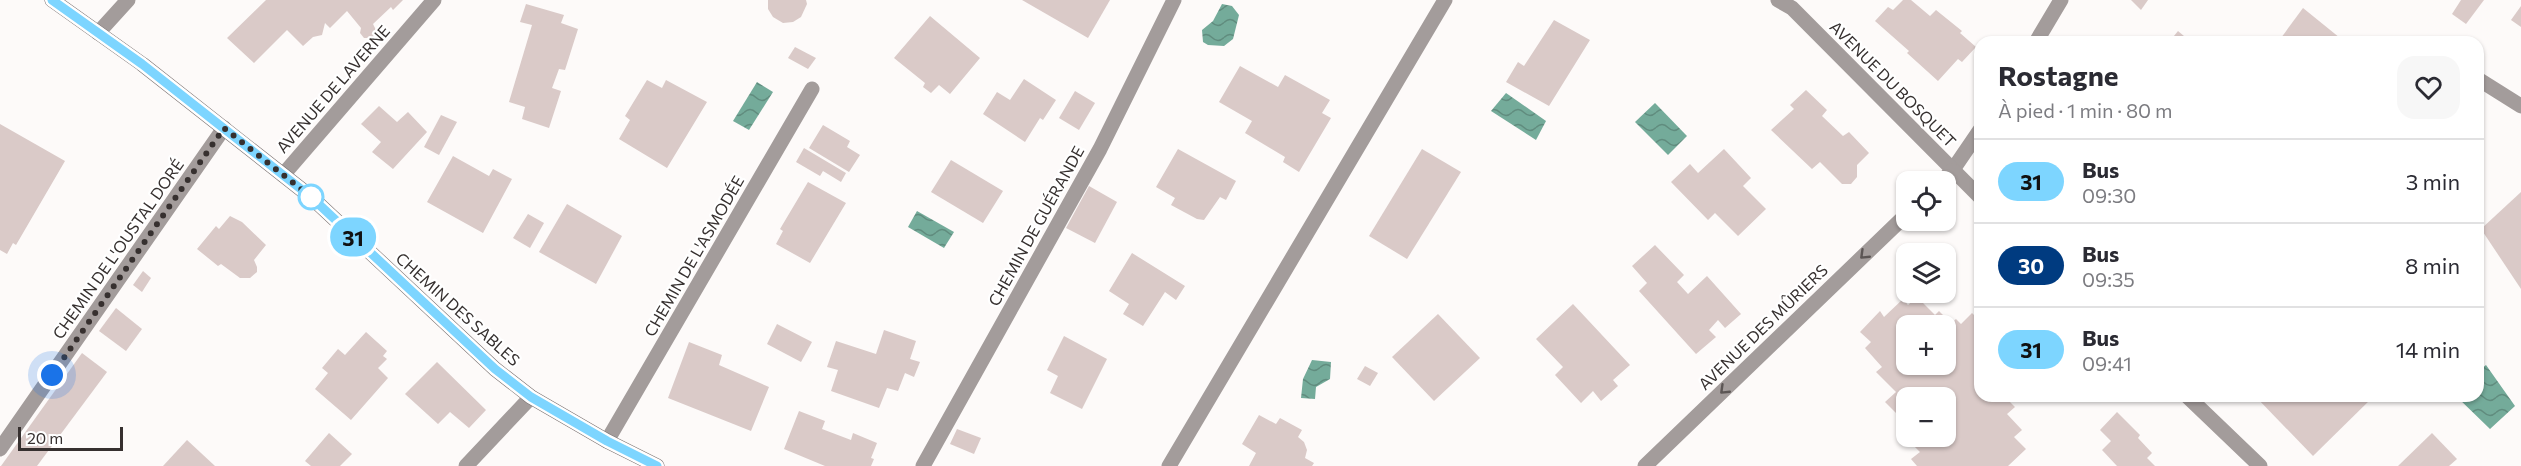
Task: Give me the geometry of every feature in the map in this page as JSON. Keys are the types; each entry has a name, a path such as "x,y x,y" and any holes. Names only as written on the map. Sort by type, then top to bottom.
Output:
{"street":[{"name":"CHEMIN DES SABLES","path":"52,0 224,128 311,197 495,369 531,397 607,441 657,466"},
{"path":"98,33 128,0"},
{"name":"AVENUE DE LAVERNE","path":"283,175 434,0"},
{"name":"CHEMIN DE GUÉRANDE","path":"923,466 1100,149 1174,0"},
{"path":"1169,466 1445,0"},
{"name":"AVENUE DU BOSQUET","path":"1778,0 1792,8 1942,171"},
{"path":"2040,36 2061,0"},
{"path":"2484,83 2521,106"},
{"name":"CHEMIN DE L'ASMODÉE","path":"607,441 812,89"},
{"name":"CHEMIN DE L'OUSTAL DORÉ","path":"0,449 224,128"},
{"path":"1951,171 1974,138"},
{"name":"AVENUE DU BOSQUET","path":"1956,182 1974,193"},
{"name":"AVENUE DES MÛRIERS","path":"1645,466 1896,225"},
{"path":"466,466 531,397"},
{"path":"2193,402 2260,466"}],"water":[{"path":"1222,4 1232,6 1239,15 1233,39 1224,46 1208,45 1203,42 1202,30 1213,21"},
{"path":"757,82 773,92 749,130 733,121"},
{"path":"1506,93 1546,121 1536,140 1491,111"},
{"path":"1655,103 1687,136 1668,155 1635,122"},
{"path":"917,211 954,232 944,248 908,227"},
{"path":"1312,360 1331,362 1330,379 1316,387 1315,399 1301,398 1303,379"},
{"path":"2486,365 2515,406 2490,429 2462,402 2484,402 2484,366"}],"building":[{"path":"266,0 403,0 393,10 391,7 373,24 376,30 375,36 364,38 360,33 361,28 347,11 330,28 325,23 322,35 313,37 303,46 287,30 254,63 227,38"},
{"path":"768,0 806,0 807,4 801,17 793,22 783,23 773,17 768,9"},
{"path":"1022,0 1110,0 1088,38"},
{"path":"1903,0 1911,0 1930,16 1936,10 1962,31 1960,33 1974,45 1974,49 1962,62 1958,59 1938,81 1875,21 1888,7 1893,10"},
{"path":"2131,0 2148,0 2141,10"},
{"path":"2461,0 2484,0 2466,24 2452,14"},
{"path":"526,4 564,15 561,23 578,29 565,70 559,69 552,88 561,91 549,128 522,119 525,107 509,102 532,25 520,22"},
{"path":"2521,6 2521,27 2511,20"},
{"path":"2303,8 2338,36 2282,36"},
{"path":"930,16 980,58 950,94 939,85 931,93 923,87 925,83 894,58"},
{"path":"1554,20 1590,40 1549,106 1506,82 1518,62 1524,66"},
{"path":"2178,31 2184,36 2174,36"},
{"path":"795,47 816,58 808,69 788,58"},
{"path":"1240,66 1278,87 1285,75 1330,100 1322,113 1331,118 1299,172 1283,162 1285,157 1245,133 1252,121 1219,102"},
{"path":"1024,79 1056,100 1043,120 1040,118 1025,142 983,114 997,92 1010,100"},
{"path":"647,80 662,88 666,80 707,102 667,168 619,139 630,120 625,116"},
{"path":"1806,90 1827,110 1822,116 1843,136 1849,132 1869,153 1857,165 1857,177 1851,184 1842,184 1820,162 1812,169 1771,130 1794,109 1790,105"},
{"path":"1075,91 1095,103 1079,130 1059,118"},
{"path":"379,106 397,122 408,112 427,132 393,169 372,152 381,142 361,124"},
{"path":"441,115 457,122 439,155 424,147"},
{"path":"0,124 65,161 16,245 13,243 7,254 0,250"},
{"path":"823,125 850,141 847,147 860,155 849,172 809,148"},
{"path":"804,148 846,173 841,182 823,171 820,176 796,162"},
{"path":"1178,149 1236,181 1226,200 1220,197 1204,220 1197,219 1171,205 1175,198 1156,187"},
{"path":"1422,149 1461,172 1407,259 1369,236"},
{"path":"1724,149 1751,178 1743,186 1766,209 1738,236 1715,213 1708,220 1671,182 1690,164 1698,173"},
{"path":"453,156 489,176 493,169 512,179 483,233 427,202"},
{"path":"951,160 1003,191 983,223 931,192"},
{"path":"808,182 846,203 810,263 776,244 783,231 780,229"},
{"path":"1089,186 1117,202 1095,243 1066,228"},
{"path":"2521,192 2521,289 2484,234 2484,226"},
{"path":"567,204 622,236 596,284 539,252"},
{"path":"528,214 544,223 530,248 513,238"},
{"path":"230,216 242,222 266,245 254,260 257,272 250,278 240,278 221,264 218,266 197,249 216,226 219,229"},
{"path":"1655,245 1684,275 1677,282 1688,294 1707,276 1741,314 1725,328 1718,320 1709,330 1716,337 1696,354 1639,291 1647,283 1632,266"},
{"path":"1132,253 1185,286 1176,300 1165,292 1143,326 1123,314 1129,304 1109,291"},
{"path":"143,271 151,278 142,292 133,285"},
{"path":"1899,303 1908,305 1923,303 1935,315 1896,315 1896,375 1956,375 1956,319 1961,324 1972,313 1974,315 1974,402 2010,402 2015,407 2007,414 2022,430 2014,437 2026,449 2008,466 1917,466 1911,459 1920,452 1915,447 1956,447 1956,387 1896,387 1896,392 1876,372 1882,367 1865,348 1871,342 1860,332 1880,311 1884,317"},
{"path":"1573,304 1630,365 1613,380 1618,386 1601,401 1593,391 1581,403 1555,375 1563,367 1536,339"},
{"path":"116,308 142,329 126,351 99,331"},
{"path":"1438,314 1480,358 1434,401 1392,357"},
{"path":"777,324 812,342 801,362 767,344"},
{"path":"884,330 916,341 910,359 920,362 914,377 905,373 898,391 887,388 879,408 831,391 838,370 827,367 836,341 876,354"},
{"path":"366,332 387,351 383,356 387,359 378,368 388,378 351,420 315,389 328,373 322,368 338,349 345,355"},
{"path":"1064,336 1107,359 1082,409 1050,393 1058,376 1047,370"},
{"path":"689,342 722,355 719,365 769,387 751,431 668,398"},
{"path":"82,353 107,372 37,466 1,466"},
{"path":"437,362 486,410 469,428 450,412 438,424 405,394"},
{"path":"1365,366 1378,373 1370,386 1357,379"},
{"path":"1896,392 1896,413 1885,402"},
{"path":"2261,402 2368,402 2313,456"},
{"path":"799,411 825,421 822,429 851,440 853,433 877,443 871,458 874,459 871,466 825,466 784,449"},
{"path":"2117,412 2140,435 2138,438 2152,453 2147,458 2155,466 2117,466 2102,450 2111,441 2100,430"},
{"path":"1259,415 1276,424 1280,418 1302,430 1298,437 1304,442 1307,450 1305,458 1314,463 1312,466 1249,466 1256,453 1242,444"},
{"path":"957,429 981,438 974,454 950,444"},
{"path":"329,433 352,454 340,466 311,466 305,461"},
{"path":"2432,433 2457,459 2449,466 2398,466"},
{"path":"187,440 215,466 163,466"}],"bus line":[{"name":"31","path":"52,0 142,64 311,197 495,369 531,397 607,441 657,466"}],"route":[{"path":"52,375 224,128 311,197"}]}
